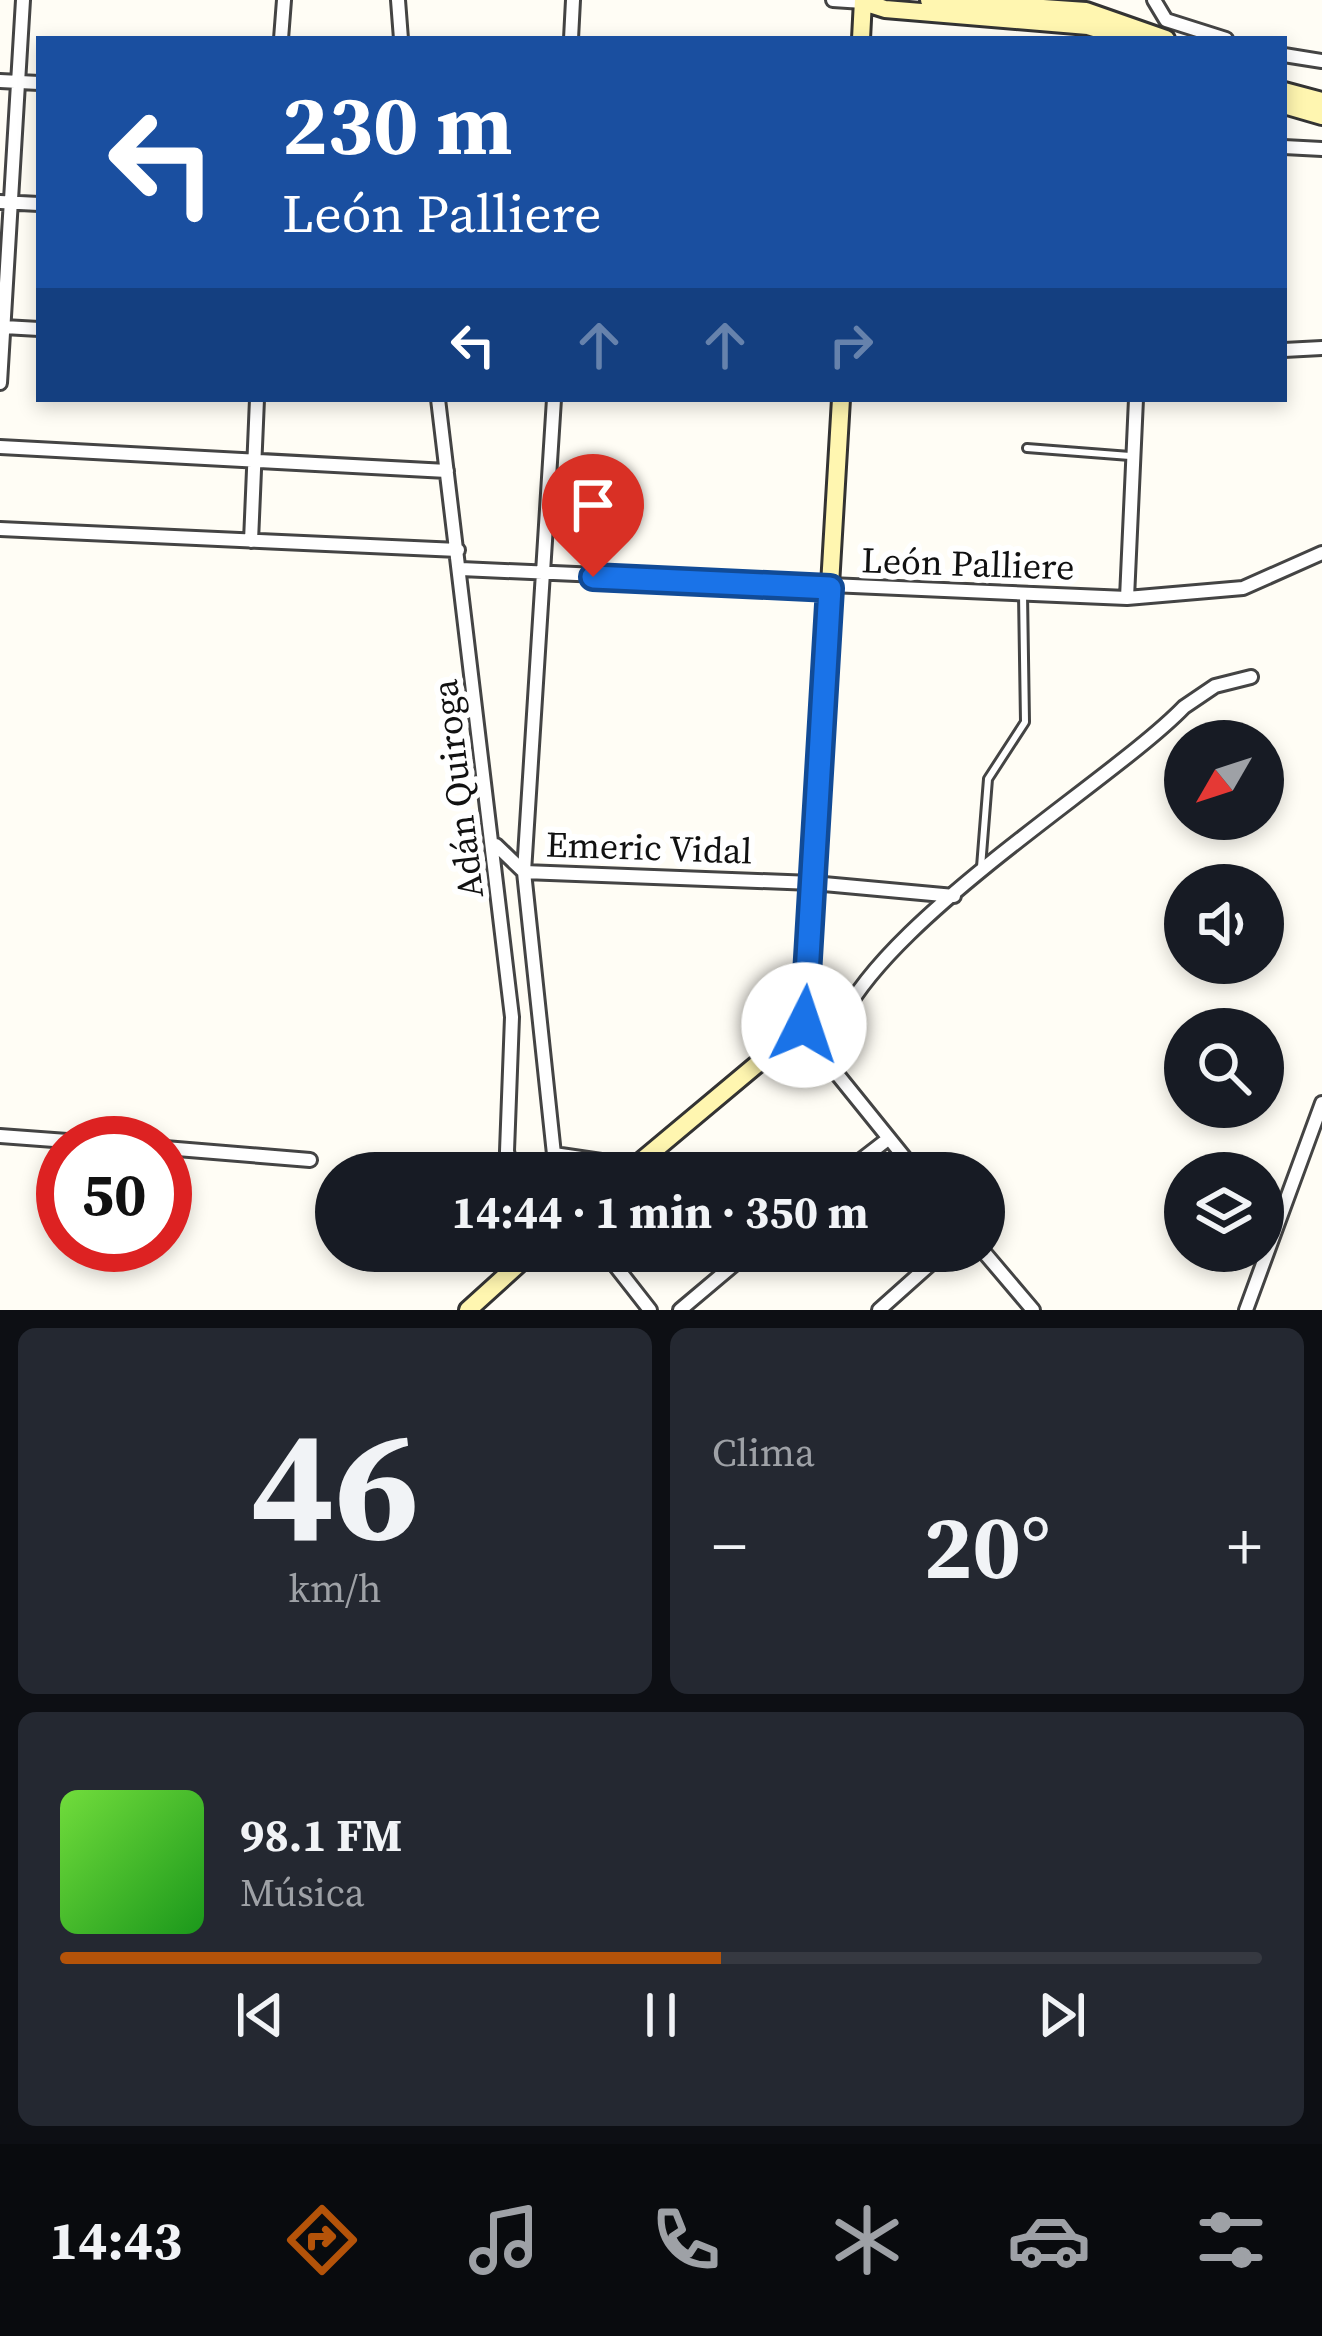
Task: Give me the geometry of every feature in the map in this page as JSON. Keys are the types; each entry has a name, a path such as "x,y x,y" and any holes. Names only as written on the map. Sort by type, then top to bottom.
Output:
{"main road":[{"path":"929,0 1086,11 1157,36"},
{"path":"861,36 866,1 885,9 1088,26 1121,36"},
{"path":"1287,92 1322,101"},
{"path":"1287,106 1322,116"},
{"path":"652,1152 804,1025 841,402"},
{"path":"468,1310 509,1272"}],"street":[{"path":"0,383 5,202 23,0"},
{"path":"280,36 284,0"},
{"path":"398,0 401,36"},
{"path":"571,36 573,0"},
{"path":"833,0 866,1"},
{"path":"1154,0 1166,20 1217,36"},
{"path":"1287,56 1322,62"},
{"path":"0,81 36,83"},
{"path":"1287,147 1322,149"},
{"path":"5,202 36,204"},
{"path":"4,327 36,329"},
{"path":"1287,350 1322,348"},
{"path":"251,541 257,402"},
{"name":"Adán Quiroga","path":"438,402 496,844 508,975 509,1152"},
{"name":"Adán Quiroga","path":"554,402 524,872 554,1152"},
{"path":"1127,598 1136,402"},
{"path":"0,447 447,471"},
{"path":"0,529 458,550"},
{"name":"León Palliere","path":"461,569 1127,598 1244,588 1322,554"},
{"path":"899,1152 834,1075 829,1048 853,992 954,896 1201,694 1250,677"},
{"name":"Emeric Vidal","path":"496,844 524,872 813,883 954,896"},
{"path":"508,975 532,965"},
{"path":"1246,1310 1322,1103"},
{"path":"0,1136 36,1139"},
{"path":"871,1152 888,1139"},
{"path":"192,1150 310,1160"},
{"path":"620,1272 650,1310"},
{"path":"680,1310 725,1272"},
{"path":"879,1310 922,1272"},
{"path":"1001,1272 1033,1310"}],"lane":[{"path":"1021,20 1023,36"},
{"path":"1027,448 1133,457"},
{"path":"979,875 988,779 1025,722 1023,594"}],"route":[{"path":"593,577 830,588 804,1025"}]}
